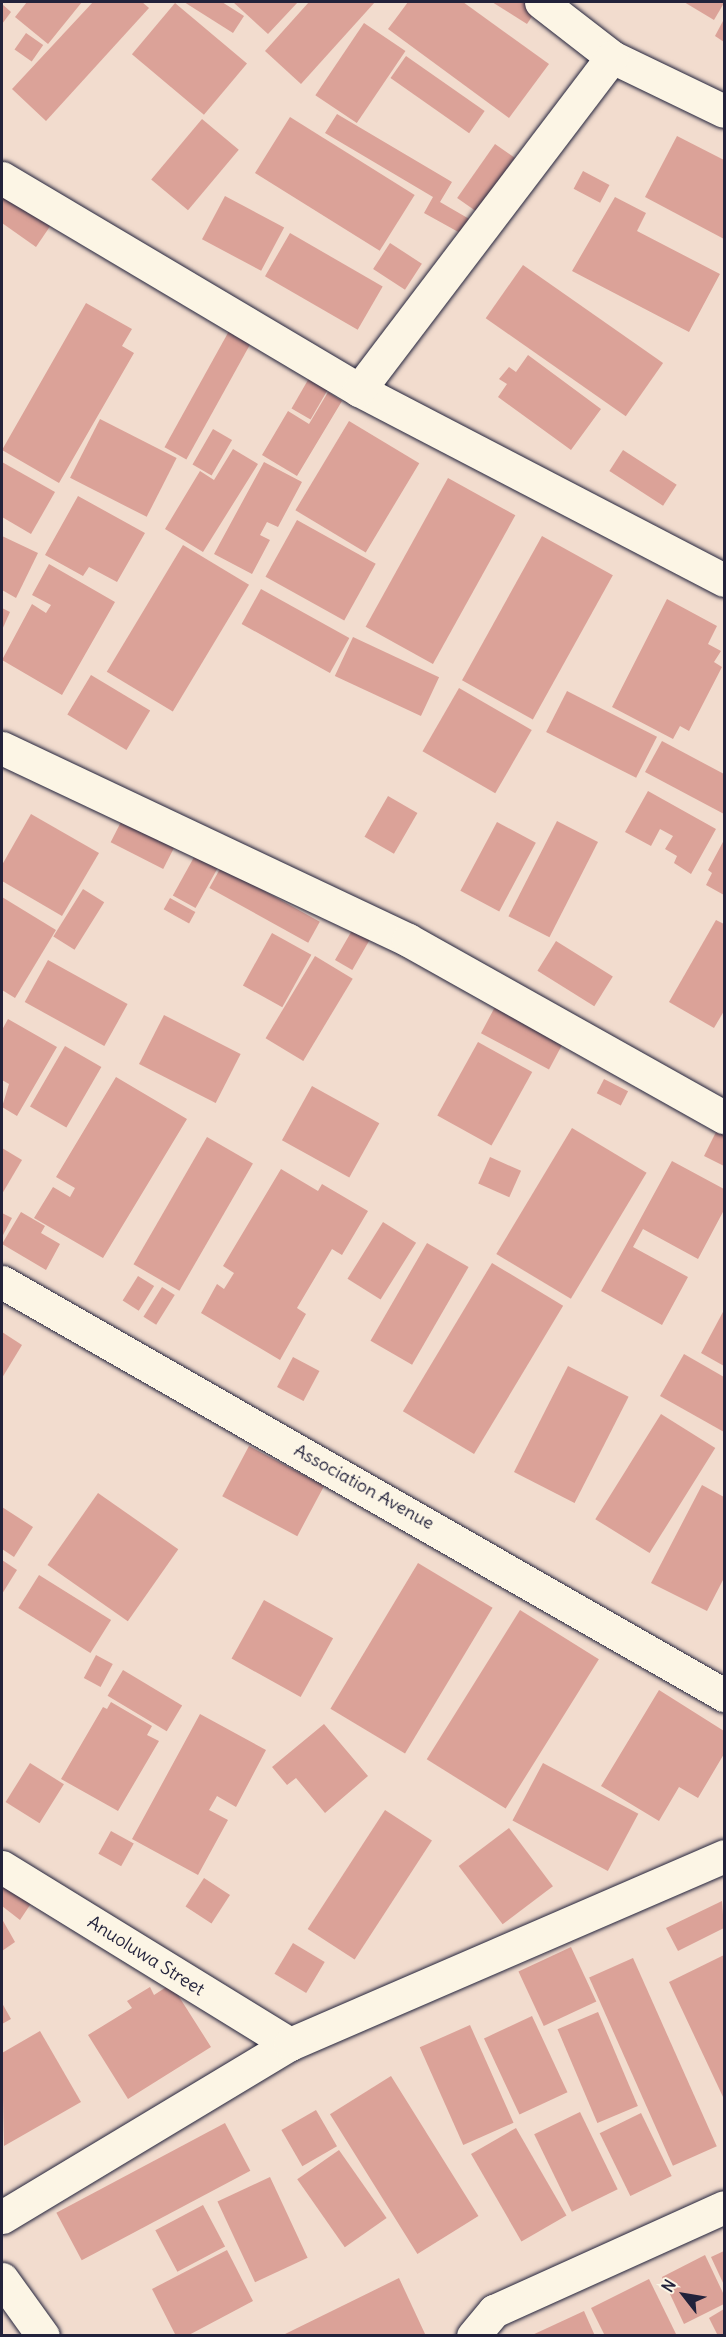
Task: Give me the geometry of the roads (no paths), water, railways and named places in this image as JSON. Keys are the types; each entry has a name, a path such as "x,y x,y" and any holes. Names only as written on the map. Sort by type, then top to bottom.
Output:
{"street":[{"path":"541,2 612,57 724,111"},
{"path":"358,390 612,57"},
{"path":"2,178 358,390 724,580"},
{"path":"2,748 408,940 724,1118"},
{"name":"Association Avenue","path":"2,1282 724,1695"},
{"path":"2,2217 290,2044 724,1856"},
{"name":"Anuoluwa Street","path":"2,1867 290,2044"},
{"path":"473,2336 494,2311 724,2207"},
{"path":"2,2279 43,2336"}]}
